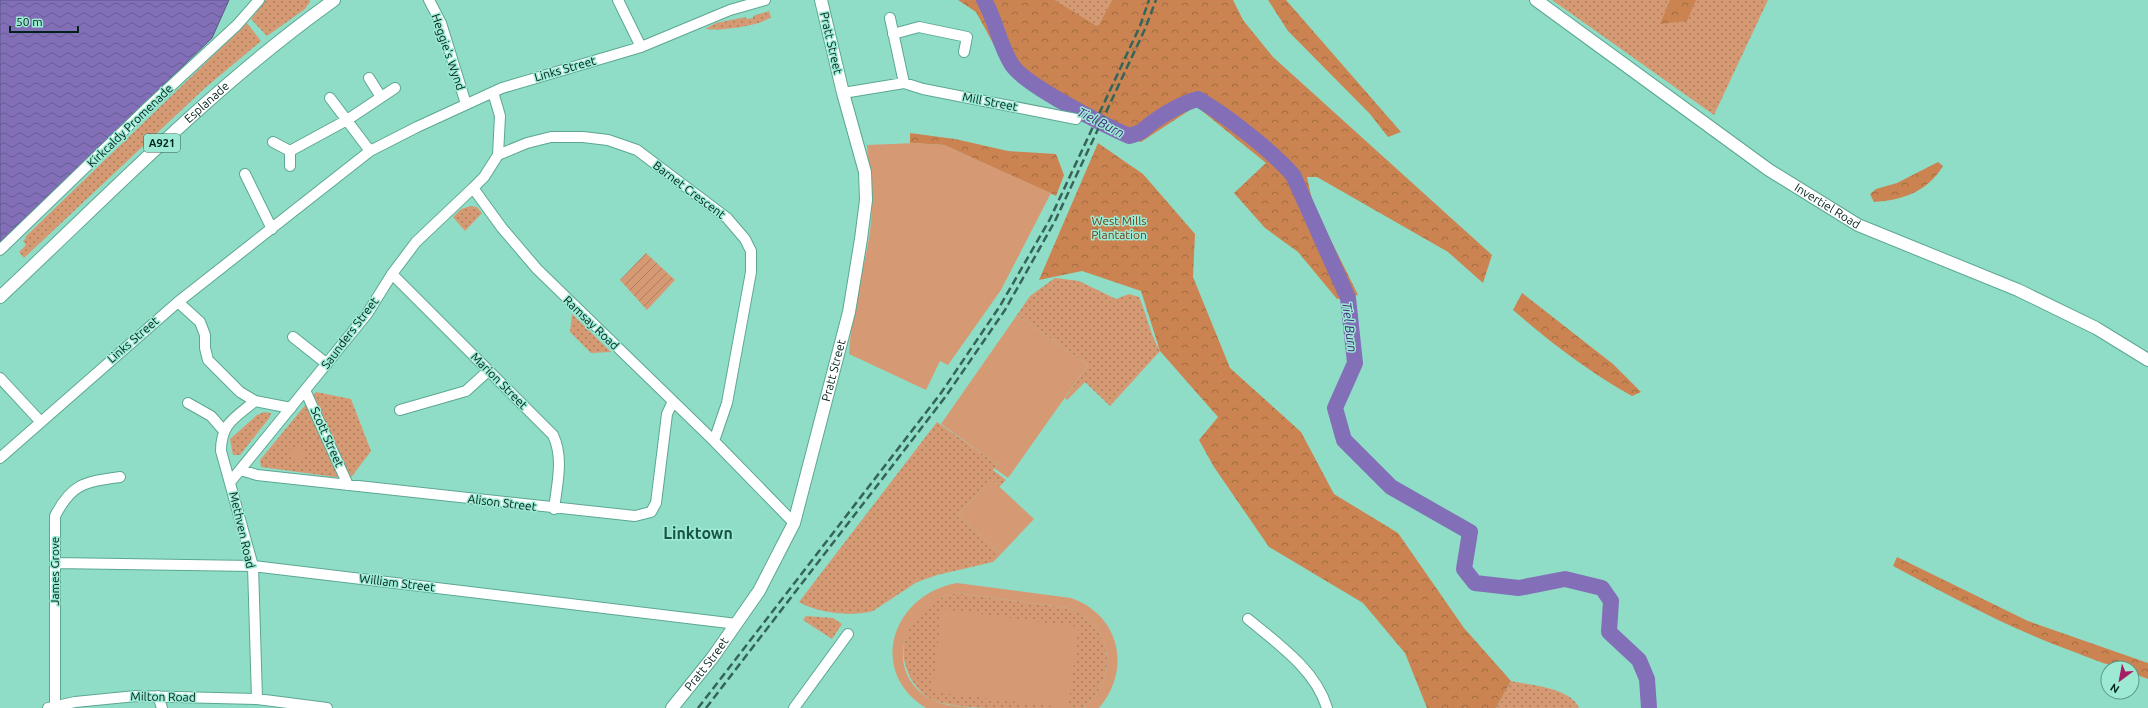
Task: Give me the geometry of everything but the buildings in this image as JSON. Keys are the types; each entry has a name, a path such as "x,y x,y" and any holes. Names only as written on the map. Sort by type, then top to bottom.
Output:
{"main road":[{"name":"Esplanade","path":"0,297 204,104 272,46 334,0"},
{"name":"Pratt Street","path":"672,708 713,657 737,624 767,577 794,523 838,361 849,312 866,200 865,172 843,93 821,0"},
{"name":"Invertiel Road","path":"1536,0 1769,170 1858,225 2018,290 2096,328 2148,360"}],"street":[{"name":"Kirkcaldy Promenade","path":"0,250 146,109 237,25 259,0"},
{"name":"Heggie's Wynd","path":"429,0 440,23 466,104"},
{"path":"618,0 642,47"},
{"name":"Links Street","path":"0,458 40,421 178,302 370,151 493,92 642,47 730,10 765,0"},
{"path":"890,18 904,83"},
{"path":"893,34 919,27 968,37 964,52"},
{"path":"369,78 381,97"},
{"name":"Mill Street","path":"843,93 904,83 923,89 1076,119"},
{"path":"290,151 347,120 394,88"},
{"path":"473,188 484,177 498,155 500,116 493,92"},
{"path":"330,98 370,151"},
{"name":"Barnet Crescent","path":"498,155 527,143 551,137 583,137 608,140 637,150 727,218 745,239 751,251 751,272 727,403 714,441"},
{"path":"273,142 290,151"},
{"path":"290,151 290,166"},
{"path":"245,174 272,229"},
{"name":"Ramsay Road","path":"473,188 502,228 537,269 714,441 794,523"},
{"name":"Saunders Street","path":"231,481 367,314 392,274 416,242 473,188"},
{"name":"Marion Street","path":"392,274 553,435 558,446 560,458 554,509"},
{"path":"178,302 200,322 205,335 205,348 208,360 240,392 255,401 291,408"},
{"path":"293,337 327,364"},
{"path":"400,410 466,391 488,371"},
{"path":"0,378 40,421"},
{"name":"Scott Street","path":"306,390 348,485"},
{"path":"188,403 211,416 224,431 227,425 255,401"},
{"name":"Alison Street","path":"241,470 257,476 554,509 636,516 651,512 656,503 667,414 673,401"},
{"name":"Methven Road","path":"224,431 221,436 221,451 231,481 253,566 257,699"},
{"name":"James Grove","path":"51,707 55,516 64,499 80,486 120,477"},
{"name":"William Street","path":"55,563 253,566 737,624"},
{"path":"1248,619 1294,659 1312,680 1327,708"},
{"path":"794,708 848,634"},
{"name":"Milton Road","path":"51,707 136,696 158,696 257,699 327,708"},
{"path":"158,696 162,708"}],"shaded area":[{"path":"266,0 310,0 310,2 305,9 267,36 251,19"},
{"path":"1055,0 1112,0 1098,28"},
{"path":"1552,0 1768,0 1714,115"},
{"path":"769,11 771,17 758,23 730,28 705,29 716,23 746,17 746,19 753,18 753,16"},
{"path":"247,23 261,41 205,88 24,258 19,252 26,245 23,241 26,238 25,237"},
{"path":"915,143 944,145 1051,193 1001,290 948,365 940,361 926,390 849,354 852,323 870,231 872,209 867,145"},
{"path":"471,206 477,207 482,213 465,231 453,217 461,209"},
{"path":"646,253 675,280 647,310 620,280"},
{"path":"1055,278 1079,281 1116,299 1129,294 1139,297 1160,351 1110,406 1085,382 1067,400 1065,398 1088,365 1017,315 1030,296"},
{"path":"572,314 611,352 591,353 570,332"},
{"path":"1017,315 1088,365 1008,478 994,468 997,464 941,424"},
{"path":"316,392 351,399 371,451 350,479 261,467 260,460"},
{"path":"264,412 271,413 270,417 240,455 233,455 230,439 257,415"},
{"path":"937,422 997,464 993,470 1006,480 999,487 991,479 958,515 1001,554 993,562 937,575 917,582 873,611 865,613 835,613 815,609 799,602"},
{"path":"302,446 305,459 292,462 289,450"},
{"path":"991,479 1034,519 1001,554 958,515"},
{"path":"957,583 1071,598 1088,606 1101,617 1110,630 1116,645 1118,661 1115,677 1109,693 1099,708 1082,708 1094,696 1103,683 1107,668 1106,654 1102,639 1095,626 1083,616 1068,608 957,593 938,599 923,610 912,624 905,640 903,657 907,674 917,688 933,700 947,705 972,708 926,708 907,692 897,674 893,655 895,636 903,618 917,602 935,590"},
{"path":"957,593 1068,608 1083,616 1095,626 1102,639 1106,654 1107,668 1103,683 1094,696 1082,708 970,707 935,701 925,695 913,682 906,667 904,645 907,632 916,617 927,606 934,601"},
{"path":"942,609 1079,627 1068,708 932,692"},
{"path":"806,616 833,618 842,624 832,639 803,620"},
{"path":"1511,681 1549,688 1568,696 1575,701 1579,708 1496,708"}],"green space":[{"path":"958,0 1055,0 1098,27 1112,0 1233,0 1243,20 1273,57 1492,255 1483,283 1448,252 1317,177 1307,177 1313,204 1358,295 1337,299 1298,252 1265,228 1234,193 1266,163 1196,106 1141,142 1127,138 1027,86 1006,67 976,12"},
{"path":"1268,0 1286,0 1401,132 1388,137 1370,114 1288,31"},
{"path":"1670,0 1696,0 1687,21 1660,24"},
{"path":"910,133 955,139 1008,151 1056,154 1064,175 1056,196 944,145 910,143"},
{"name":"West Mills Plantation","path":"1098,143 1143,174 1195,234 1193,277 1230,368 1301,432 1334,494 1398,533 1464,628 1511,681 1496,708 1427,708 1405,653 1363,603 1269,547 1214,467 1199,440 1218,417 1160,351 1141,291 1082,271 1039,280"},
{"path":"1938,162 1943,166 1937,175 1922,188 1904,197 1874,202 1870,194 1876,189 1897,183"},
{"path":"1522,293 1613,364 1641,392 1632,396 1616,387 1570,356 1527,322 1513,310"},
{"path":"1897,557 2028,621 2139,660 2097,661 2053,644 1984,613 1893,566"},
{"path":"2140,660 2148,663 2148,679 2140,676"}],"water":[{"path":"0,0 229,0 212,38 0,242"}],"waterway":[{"name":"Tiel Burn","path":"984,0 1012,65 1032,83 1066,104 1129,136 1140,132 1174,109 1198,99 1248,134 1284,165 1293,175 1348,298 1355,363 1335,408 1344,440 1391,487 1470,532 1464,569 1475,583 1519,588 1565,579 1602,588 1611,601 1609,632 1639,660 1647,679 1649,708"}],"railway":[{"path":"698,708 941,393 1000,306 1050,219 1140,26 1149,0"},
{"path":"706,708 946,396 1005,310 1055,221 1145,29 1156,0"}],"district":[{"name":"Linktown","path":"698,533"}]}
